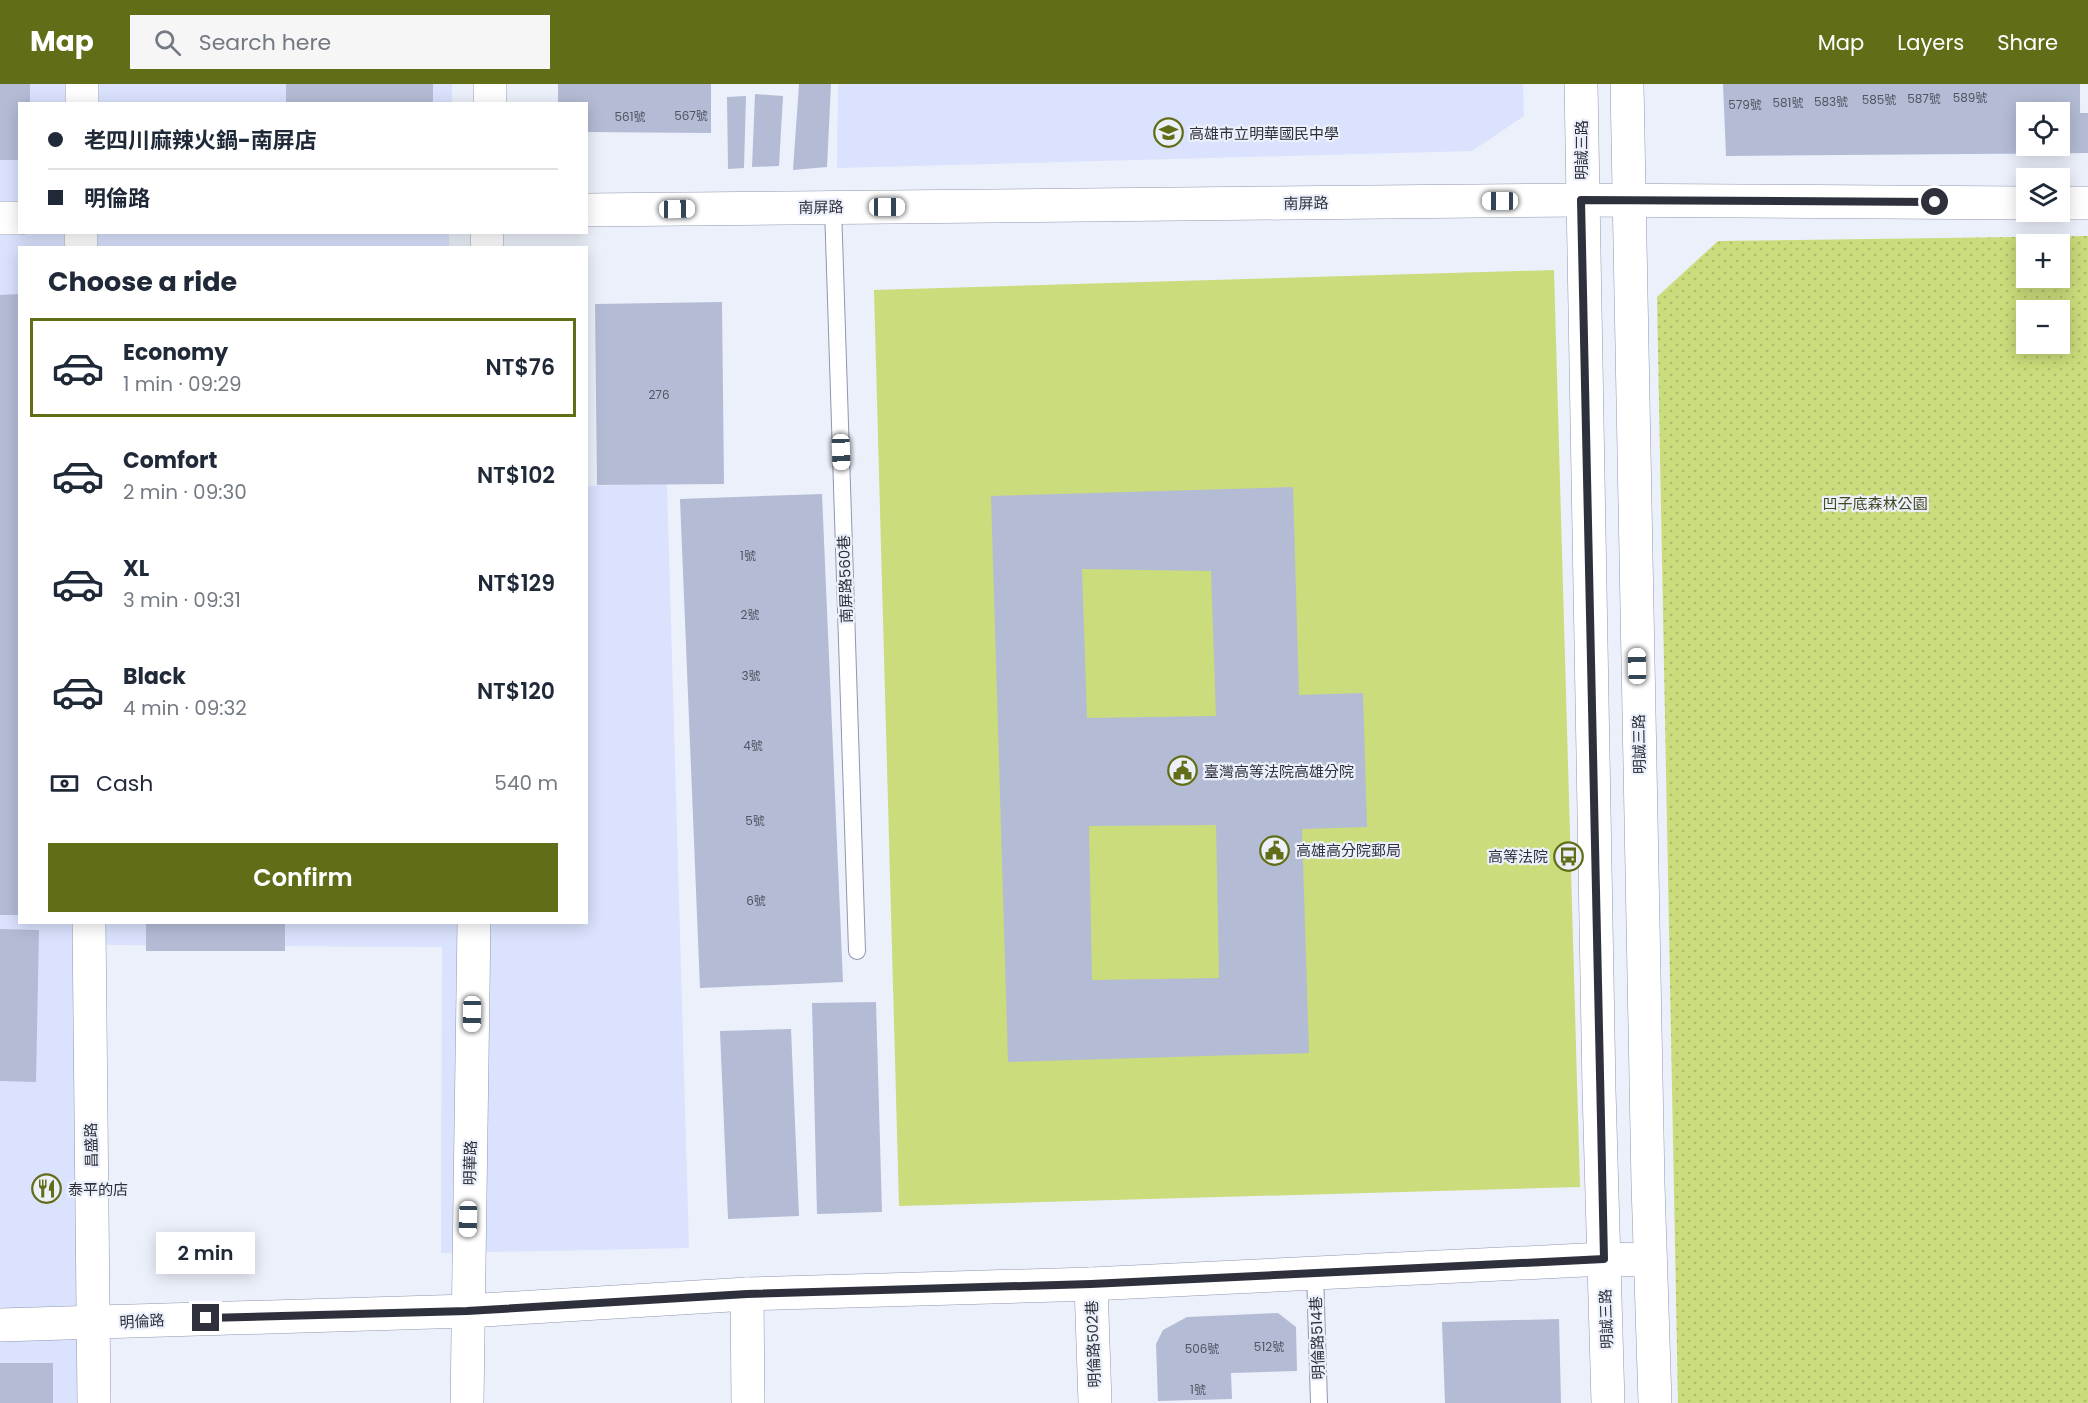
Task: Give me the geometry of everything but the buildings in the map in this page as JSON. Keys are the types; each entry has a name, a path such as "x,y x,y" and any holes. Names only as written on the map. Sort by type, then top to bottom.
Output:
{"street":[{"path":"82,84 82,102"},
{"path":"490,84 490,102"},
{"name":"明誠三路","path":"1581,84 1585,408 1608,1403"},
{"name":"明誠三路","path":"1627,84 1650,1260 1655,1403"},
{"name":"南屏路","path":"588,210 1581,200 2016,203"},
{"path":"2070,203 2088,203"},
{"path":"0,218 18,218"},
{"path":"1585,408 1632,407"},
{"name":"昌盛路","path":"89,924 94,1403"},
{"name":"明華路","path":"467,1403 474,924"},
{"name":"明倫路","path":"0,1325 467,1311 747,1294 1091,1284 1604,1259 1650,1260"},
{"name":"明倫路502巷","path":"1091,1284 1095,1403"},
{"path":"747,1294 748,1403"}],"lane":[{"name":"南屏路560巷","path":"833,207 857,951"},
{"name":"明倫路514巷","path":"1315,1273 1319,1403"}],"shaded area":[{"path":"0,84 452,84 452,102 18,102 18,234 449,234 449,246 18,246 18,924 588,924 588,486 667,484 689,1248 441,1253 442,947 103,945 107,1403 0,1403"},
{"name":"高雄市立明華國民中學","path":"838,84 1523,84 1524,116 1472,151 837,168"}],"green space":[{"name":"凹子底森林公園","path":"2070,236 2088,236 2088,1403 1678,1403 1657,297 1718,241 2016,237 2016,288 2070,288"},
{"path":"1554,270 1580,1187 899,1206 874,290"}],"place":[{"name":"高雄市立明華國民中學","path":"1168,133"},
{"name":"臺灣高等法院高雄分院","path":"1183,771"},
{"name":"高雄高分院郵局","path":"1275,850"},
{"name":"高等法院","path":"1569,856"},
{"name":"泰平的店","path":"47,1189"}],"route":[{"path":"206,1318 467,1311 747,1294 1091,1284 1604,1259 1581,200 1935,202"}]}
